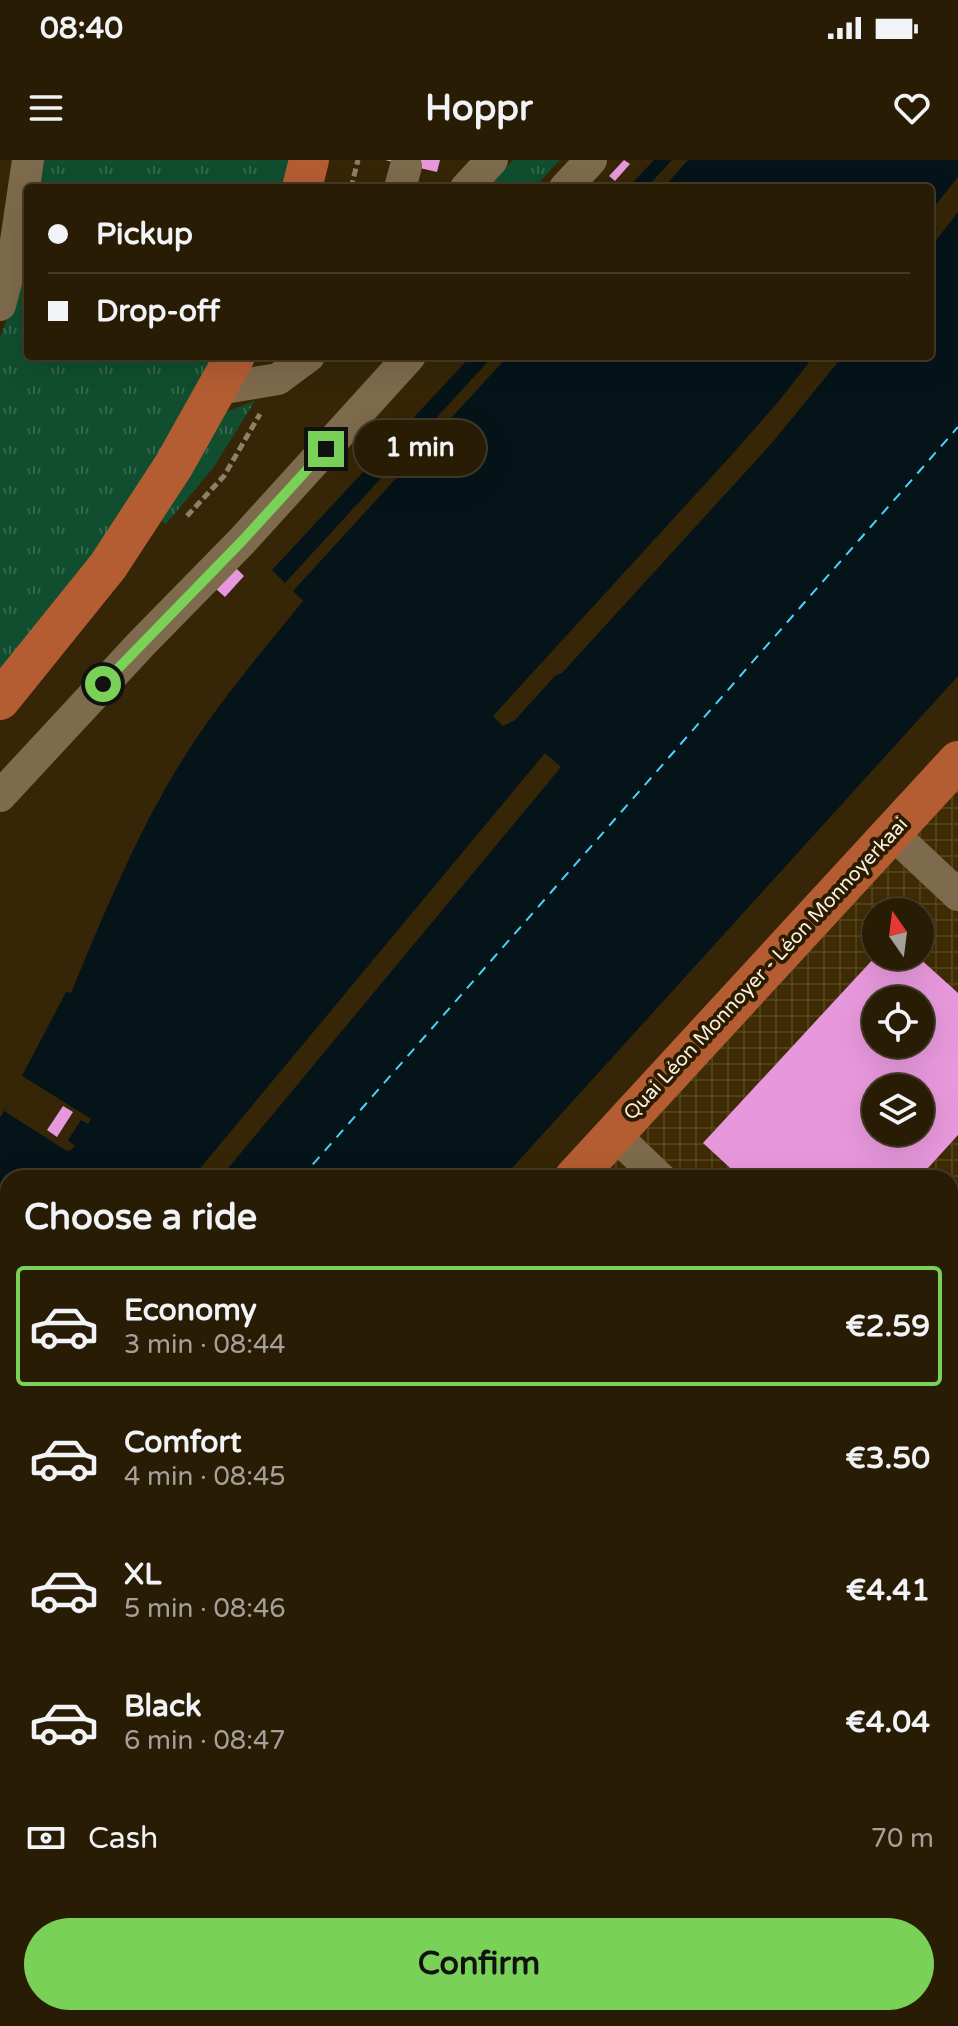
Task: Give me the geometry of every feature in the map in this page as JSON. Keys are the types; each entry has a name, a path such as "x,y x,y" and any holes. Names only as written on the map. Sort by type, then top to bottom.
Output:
{"main road":[{"path":"303,184 309,160"},
{"path":"6,691 108,566 174,465 227,373"},
{"name":"Quai Léon Monnoyer - Léon Monnoyerkaai","path":"581,1170 958,761"}],"street":[{"path":"24,184 28,160"},
{"path":"470,184 492,160"},
{"path":"569,184 591,160"},
{"path":"0,305 15,248 24,187"},
{"path":"227,373 278,379 304,360"},
{"path":"0,796 242,541 406,360"},
{"path":"892,833 958,895"},
{"path":"614,1134 652,1170"}],"path":[{"path":"352,184 358,160"}],"shaded area":[{"path":"654,160 958,160 958,676 510,1170 0,1170 0,1118 66,992 71,993 149,818 209,720 303,601 272,570 467,360 934,360 934,184 632,184"},
{"path":"958,774 958,1170 596,1170"}],"green space":[{"path":"39,160 294,160 287,184 36,184"},
{"path":"513,160 560,160 538,184 492,184"},
{"path":"24,257 24,360 217,360 117,530 0,675 0,338"},
{"path":"255,401 213,468 166,524 160,520 225,412"}],"pier":[{"path":"672,160 688,160 667,184 650,184"},
{"path":"958,177 958,212 934,243 934,207"},
{"path":"489,360 504,360 293,591 285,583"},
{"path":"811,360 840,360 771,444 562,673 555,676 515,720 503,726 493,716 779,401"},
{"path":"545,753 561,767 227,1170 199,1170"},
{"path":"21,1075 91,1119 88,1124 81,1120 68,1140 75,1146 71,1150 67,1151 4,1111"}],"building":[{"path":"385,160 440,160 437,172"},
{"path":"624,160 630,164 615,181 609,176"},
{"path":"236,568 244,576 225,597 216,589"},
{"path":"863,970 933,970 958,993 958,1135 926,1170 732,1170 703,1143"},
{"path":"63,1106 73,1112 57,1137 47,1130"}],"ferry route":[{"path":"308,1170 958,427"}],"route":[{"path":"103,684 326,449"}]}
